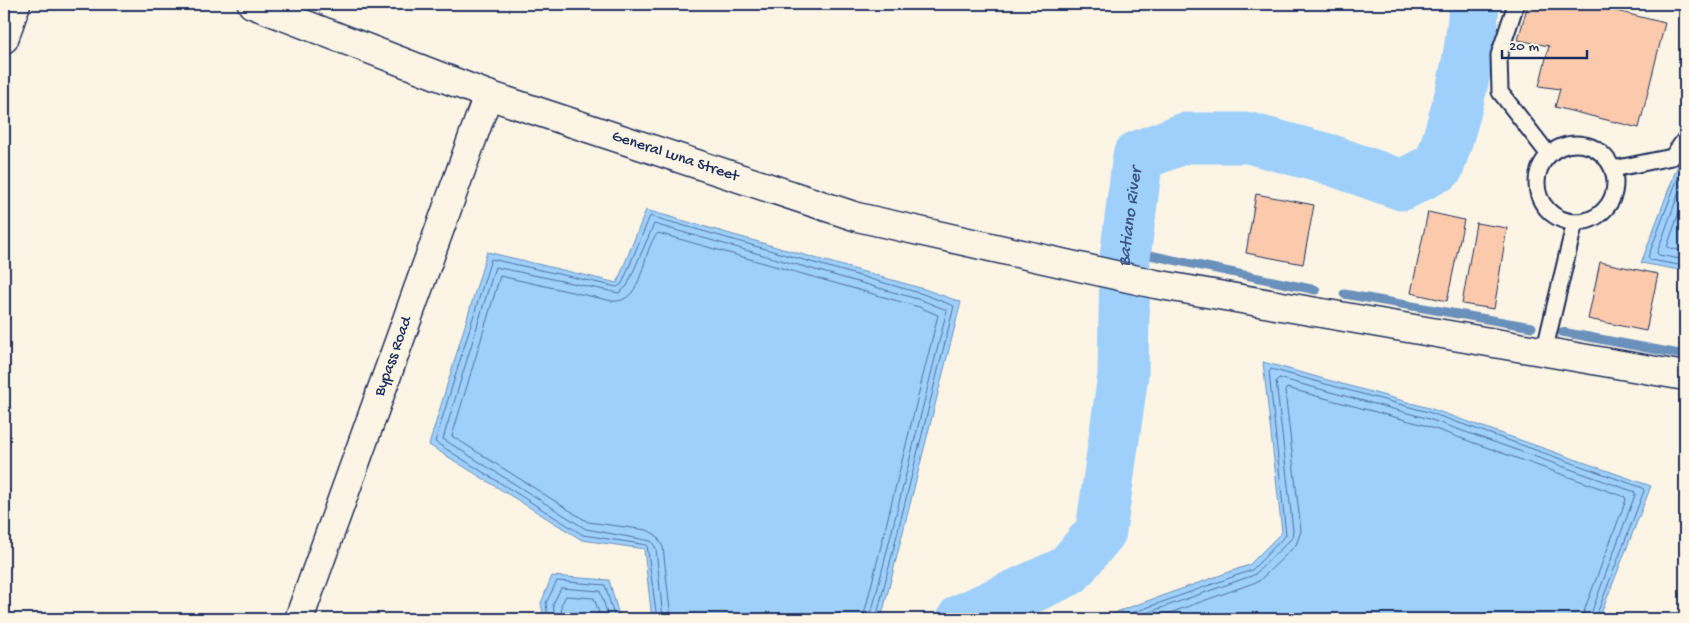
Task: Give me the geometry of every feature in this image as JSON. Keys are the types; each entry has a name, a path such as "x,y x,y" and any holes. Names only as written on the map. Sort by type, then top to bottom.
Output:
{"main road":[{"path":"4,39 16,4"},
{"name":"General Luna Street","path":"252,4 488,95 857,217 1155,284 1685,376"},
{"name":"Bypass Road","path":"298,619 488,95"}],"lane":[{"path":"1516,4 1500,55 1500,92 1549,155"},
{"path":"1612,169 1672,158 1685,139"},
{"path":"1571,144 1584,144 1606,158 1612,169 1615,182 1614,194 1608,206 1599,215 1587,220 1574,222 1562,220 1551,213 1540,197 1538,178 1541,166 1549,155 1559,148 1571,144"},
{"path":"1544,352 1574,222"}],"water":[{"path":"1685,146 1685,271 1641,263"},
{"path":"646,210 924,289 961,302 881,619 652,619 644,549 582,540 429,445 487,252 617,283"},
{"path":"1263,362 1429,408 1651,486 1599,619 1104,619 1119,611 1249,565 1282,532"},
{"path":"552,576 609,580 620,619 544,619 541,603"}],"building":[{"path":"1528,4 1588,4 1665,23 1639,128 1555,107 1560,89 1539,86 1549,46 1518,40"},
{"path":"1256,194 1314,205 1303,264 1246,253"},
{"path":"1428,212 1464,220 1447,301 1411,293"},
{"path":"1476,223 1507,228 1494,309 1462,304"},
{"path":"1600,262 1658,274 1646,331 1588,319"}],"waterway":[{"name":"Batiano River","path":"962,619 1068,571 1101,531 1123,375 1125,257 1138,156 1185,138 1249,138 1331,160 1402,185 1439,166 1462,86 1470,45 1474,4"},
{"path":"1126,250 1316,290"},
{"path":"1344,294 1532,327"},
{"path":"1562,332 1685,355"}]}
